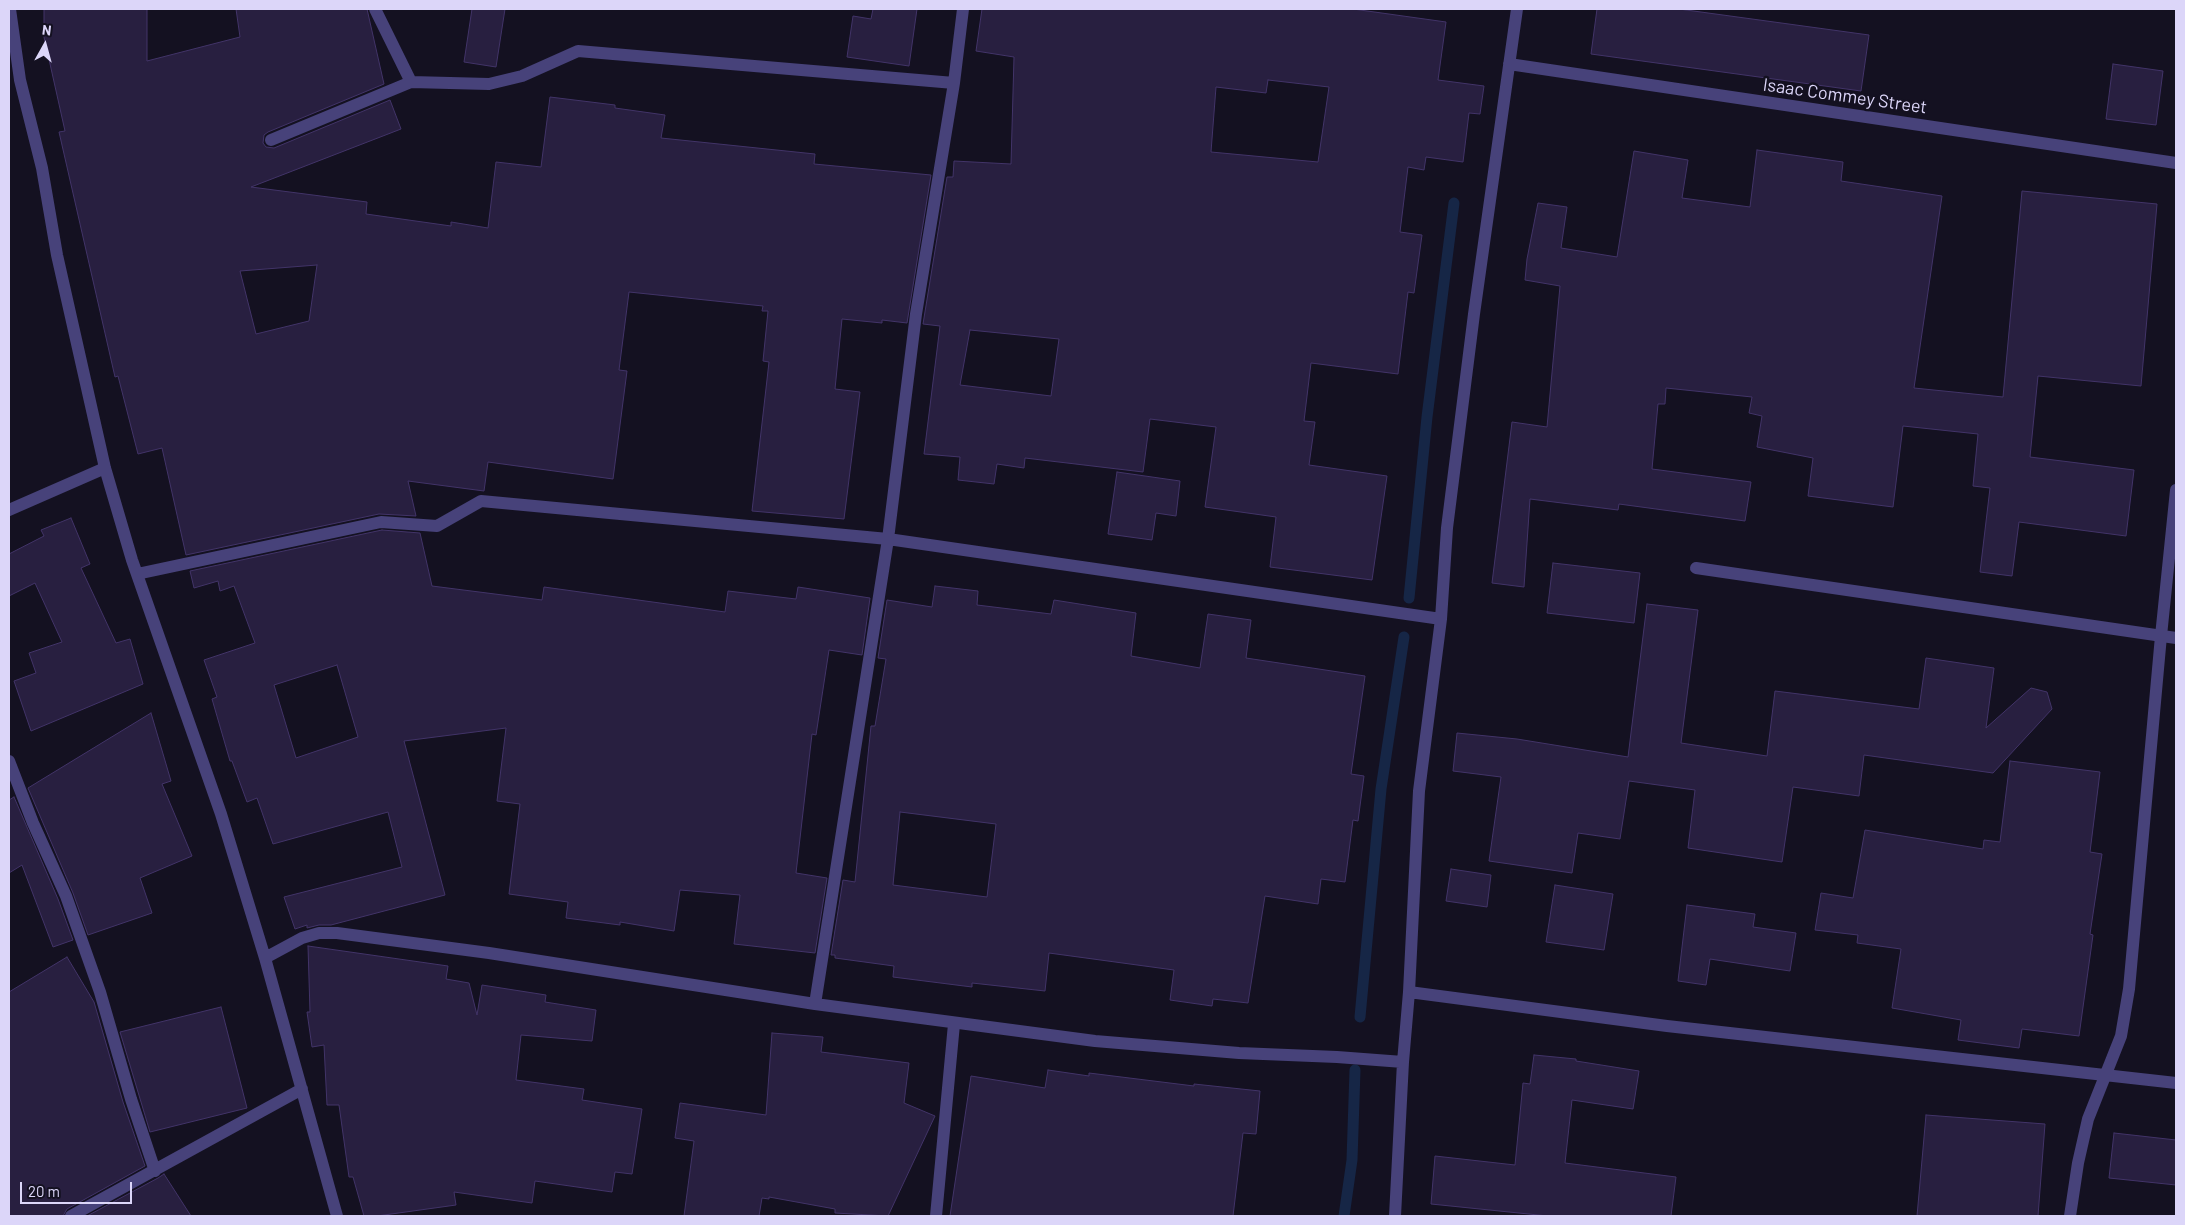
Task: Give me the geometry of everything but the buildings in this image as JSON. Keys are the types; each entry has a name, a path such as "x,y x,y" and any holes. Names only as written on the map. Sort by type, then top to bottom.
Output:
{"street":[{"path":"10,9 14,82 42,168 57,255 105,468 136,574 221,814 265,958 337,1216"},
{"path":"375,9 412,82"},
{"path":"815,1004 888,539 916,314 954,83 963,9"},
{"path":"1395,1216 1419,790 1441,618 1447,528 1458,440 1517,9"},
{"path":"271,140 412,82 489,84 522,76 578,51 954,83"},
{"name":"Isaac Commey Street","path":"1509,64 2176,163"},
{"path":"9,510 105,468"},
{"path":"2070,1216 2078,1163 2088,1119 2121,1036 2130,989 2161,636 2176,490"},
{"path":"136,574 381,522 437,526 480,501 888,539 1441,618"},
{"path":"1696,568 2176,638"},
{"path":"9,761 33,823 66,896 100,992 131,1098 155,1171"},
{"path":"265,958 302,938 319,933 336,933 489,953 954,1024 1095,1041 1239,1053 1403,1062"},
{"path":"1409,992 1667,1026 2176,1083"},
{"path":"936,1216 954,1024"},
{"path":"71,1216 302,1089"}],"waterway":[{"path":"1409,598 1427,417 1454,203"},
{"path":"1360,1017 1381,789 1404,637"},
{"path":"1344,1216 1352,1160 1355,1070"}]}
